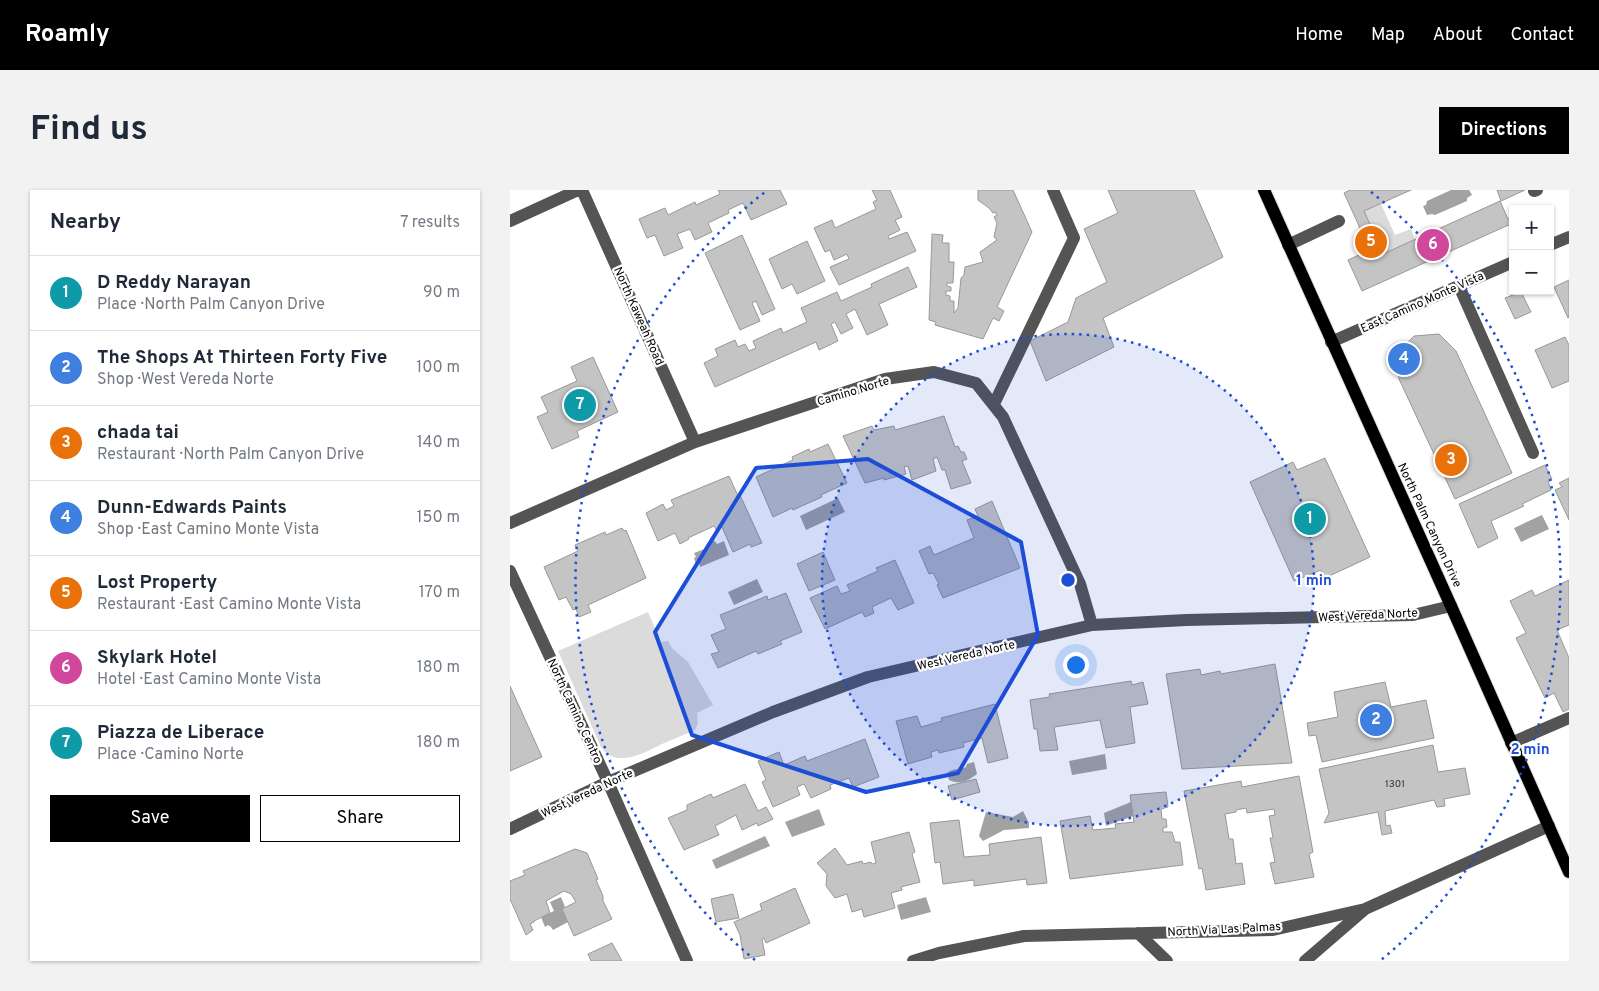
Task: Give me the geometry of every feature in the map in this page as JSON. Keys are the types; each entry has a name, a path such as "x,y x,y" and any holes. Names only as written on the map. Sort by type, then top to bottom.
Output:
{"main road":[{"name":"North Palm Canyon Drive","path":"1264,190 1331,342 1452,606 1569,872"}],"street":[{"path":"510,221 578,190"},
{"name":"North Kaweah Road","path":"582,190 695,442"},
{"path":"994,404 1074,238 1053,190"},
{"path":"1288,245 1339,221"},
{"path":"1554,243 1569,237"},
{"name":"East Camino Monte Vista","path":"1331,342 1509,264"},
{"path":"1459,286 1534,453"},
{"name":"Camino Norte","path":"510,523 695,442 884,379 934,372 976,383 1003,417 1080,584 1092,626"},
{"name":"North Camino Centro","path":"510,572 608,782 687,961"},
{"name":"West Vereda Norte","path":"510,829 608,782 772,712 868,677 1092,626 1186,620 1413,615 1452,606"},
{"path":"1511,743 1569,718"},
{"name":"North Via Las Palmas","path":"913,961 939,953 1024,936 1273,930 1365,909 1549,826"},
{"path":"1305,961 1365,909"},
{"path":"1138,933 1167,961"}],"highlighted area":[{"path":"868,459 1021,542 1038,635 958,773 866,792 692,735 655,632 756,468"}],"shaded area":[{"path":"1451,190 1469,190 1472,195 1467,198 1467,201 1435,215 1427,215 1423,206 1426,205 1427,201"},
{"path":"1381,204 1395,235 1411,229 1415,240 1383,254 1364,211"},
{"path":"838,498 845,512 806,530 800,516"},
{"path":"1542,515 1549,529 1521,542 1514,528"},
{"path":"712,538 717,544 724,541 729,555 700,567 699,563 696,564 694,553 710,547 709,541"},
{"path":"757,579 763,592 734,605 728,592"},
{"path":"648,612 661,642 668,641 672,648 688,662 713,705 697,713 698,723 695,730 639,755 622,758 614,757 607,754 601,747 558,651"},
{"path":"1105,754 1107,769 1072,775 1069,761"},
{"path":"974,762 977,774 960,782 949,780 947,773 949,771 966,767 967,764"},
{"path":"1131,802 1133,816 1106,826 1104,813"},
{"path":"819,809 825,825 792,837 785,822"},
{"path":"1023,811 1029,823 1029,828 1004,830 983,841 979,836 986,812 1013,817"},
{"path":"765,836 770,846 716,869 712,860"},
{"path":"561,897 565,907 562,909 568,922 553,930 548,925 545,927 541,917 554,911 550,902"},
{"path":"926,897 931,912 901,920 897,905"}],"building":[{"path":"718,190 780,190 787,204 751,220 743,203 728,210 729,213 708,223 712,232 695,240 690,229 677,234 683,248 664,256 655,235 647,238 639,219 665,208 668,215 695,202 696,205 720,194"},
{"path":"872,190 890,190 902,217 895,220 900,230 888,236 889,239 907,232 916,251 839,285 830,267 849,259 847,254 834,260 830,250 825,252 814,228 832,220 835,228 876,209 873,202 877,200"},
{"path":"978,190 1013,190 1032,232 997,307 1004,311 999,321 993,318 983,339 935,325 936,322 929,320 932,234 943,235 942,243 949,243 949,262 954,262 953,283 947,283 947,286 951,287 951,291 946,291 946,295 950,296 950,301 954,301 954,313 958,308 961,278 964,275 965,267 983,262 980,252 997,240 994,237 997,223 994,217 997,215 978,200"},
{"path":"1108,190 1194,190 1223,257 1103,318 1114,347 1046,381 1030,341 1068,322 1076,298 1107,282 1084,229 1118,213"},
{"path":"1350,190 1411,190 1364,211 1383,254 1500,201 1509,219 1509,225 1362,291 1348,260 1370,250 1344,193"},
{"path":"1497,190 1525,190 1501,201"},
{"path":"742,235 775,309 762,315 756,301 752,303 760,321 740,330 705,253"},
{"path":"807,241 825,281 797,294 792,284 782,289 769,259"},
{"path":"908,267 917,287 879,304 888,325 867,335 855,309 846,314 853,328 841,334 835,322 831,324 838,341 819,350 816,342 715,387 704,363 718,356 715,349 735,340 738,347 745,344 749,351 756,348 753,341 781,328 783,333 807,322 801,308 837,292 841,301 872,287 871,284"},
{"path":"1569,280 1568,318 1554,287"},
{"path":"1513,295 1522,295 1531,312 1515,319 1505,298"},
{"path":"1439,334 1456,351 1512,473 1455,499 1399,379 1396,354 1414,336"},
{"path":"1565,337 1569,345 1569,381 1552,388 1535,350"},
{"path":"593,357 618,412 577,431 579,437 552,449 537,417 548,412 541,397 577,381 571,367"},
{"path":"944,416 955,447 958,446 961,452 964,452 967,459 962,461 971,483 951,489 945,470 942,470 937,457 933,459 936,471 912,480 908,466 904,467 906,474 865,483 843,436 872,426 874,430 894,426 895,430"},
{"path":"828,444 847,483 821,495 822,497 773,517 756,477 793,460 792,457 809,449 810,452"},
{"path":"1325,458 1370,557 1325,578 1321,570 1294,581 1250,482 1293,462 1297,470"},
{"path":"1545,465 1552,479 1548,481 1551,490 1522,504 1524,506 1491,521 1498,538 1478,548 1459,504"},
{"path":"729,476 762,543 751,547 750,544 733,552 722,527 716,529 714,526 688,538 680,544 675,533 658,541 646,513 663,504 666,510 674,506 671,500"},
{"path":"1569,478 1569,520 1555,490 1562,487 1559,483"},
{"path":"992,501 1020,568 943,598 937,585 939,584 933,573 929,574 919,551 930,546 934,555 974,538 967,520 978,516 975,509"},
{"path":"622,528 624,531 626,530 646,578 588,605 591,612 579,617 576,609 573,610 566,597 559,600 544,567 578,551 575,545 605,532 606,535"},
{"path":"823,552 835,580 809,591 797,564"},
{"path":"895,560 914,603 898,610 891,598 872,607 874,613 865,617 862,612 825,629 810,598 837,586 841,594 850,591 847,585 878,571 876,568"},
{"path":"1569,580 1569,625 1557,630 1569,658 1569,709 1563,712 1554,693 1545,698 1516,638 1526,633 1510,601 1532,590 1535,596"},
{"path":"786,593 802,632 780,641 782,644 758,654 756,651 718,668 711,654 719,652 711,635 726,629 720,615 767,596 768,600"},
{"path":"1275,664 1292,763 1182,769 1166,674 1200,669 1201,675 1220,671 1221,674"},
{"path":"1131,681 1132,685 1143,682 1148,704 1130,707 1135,743 1106,748 1100,720 1054,727 1058,750 1040,751 1037,729 1034,729 1030,700 1050,697 1049,694"},
{"path":"1385,682 1391,707 1426,700 1434,738 1322,762 1316,735 1309,736 1307,723 1338,717 1334,692"},
{"path":"510,686 542,757 510,771"},
{"path":"995,704 1008,758 988,763 982,738 963,743 964,747 939,753 938,750 931,752 932,757 908,764 896,721 917,716 921,727 942,721 941,718"},
{"path":"865,739 879,777 853,787 849,778 830,785 831,789 811,798 804,784 797,787 800,795 773,807 762,782 766,780 758,761 779,752 784,765 805,756 807,761"},
{"path":"1433,745 1438,772 1465,768 1470,794 1444,799 1445,806 1437,807 1434,800 1385,811 1386,826 1390,825 1392,833 1382,835 1378,812 1324,823 1329,813 1319,769"},
{"path":"1299,776 1313,852 1309,854 1314,877 1275,884 1270,863 1275,862 1270,838 1273,838 1269,816 1275,815 1274,809 1247,813 1246,808 1225,814 1229,839 1233,839 1236,864 1242,863 1245,884 1206,890 1202,868 1199,869 1184,791 1241,781 1242,787"},
{"path":"976,779 980,792 952,800 948,786"},
{"path":"745,784 758,811 766,807 773,819 758,826 757,823 742,830 736,815 715,826 719,835 684,850 668,818 687,810 687,805 711,794 713,798"},
{"path":"1166,792 1168,807 1161,809 1162,819 1166,819 1167,827 1163,828 1163,832 1172,832 1175,842 1180,842 1183,865 1070,879 1060,821 1090,816 1093,830 1116,828 1115,824 1134,822 1130,795"},
{"path":"959,820 964,857 990,855 989,844 1041,837 1047,883 1027,885 1026,879 974,886 974,880 943,884 940,862 935,863 930,823"},
{"path":"909,832 915,852 912,854 920,882 901,887 902,890 891,893 895,908 864,917 862,909 852,912 847,894 835,898 826,886 827,874 817,863 835,848 847,865 862,861 863,864 876,863 871,842"},
{"path":"575,849 587,853 598,879 596,880 603,896 603,901 612,919 574,936 562,909 576,902 571,894 564,891 546,901 550,913 530,924 533,930 526,935 510,899 510,881 525,875 523,871"},
{"path":"795,888 810,923 766,943 764,938 762,939 765,955 744,959 740,935 734,922 762,910 760,904"},
{"path":"733,894 739,918 716,922 711,899"},
{"path":"612,943 622,961 591,961 588,954"}],"place":[{"name":"Lost Property","path":"1371,242"},
{"name":"Skylark Hotel","path":"1433,245"},
{"name":"Dunn-Edwards Paints","path":"1404,359"},
{"name":"Piazza de Liberace","path":"580,405"},
{"name":"chada tai","path":"1451,460"},
{"name":"D Reddy Narayan","path":"1310,519"},
{"name":"The Shops At Thirteen Forty Five","path":"1376,720"}]}
